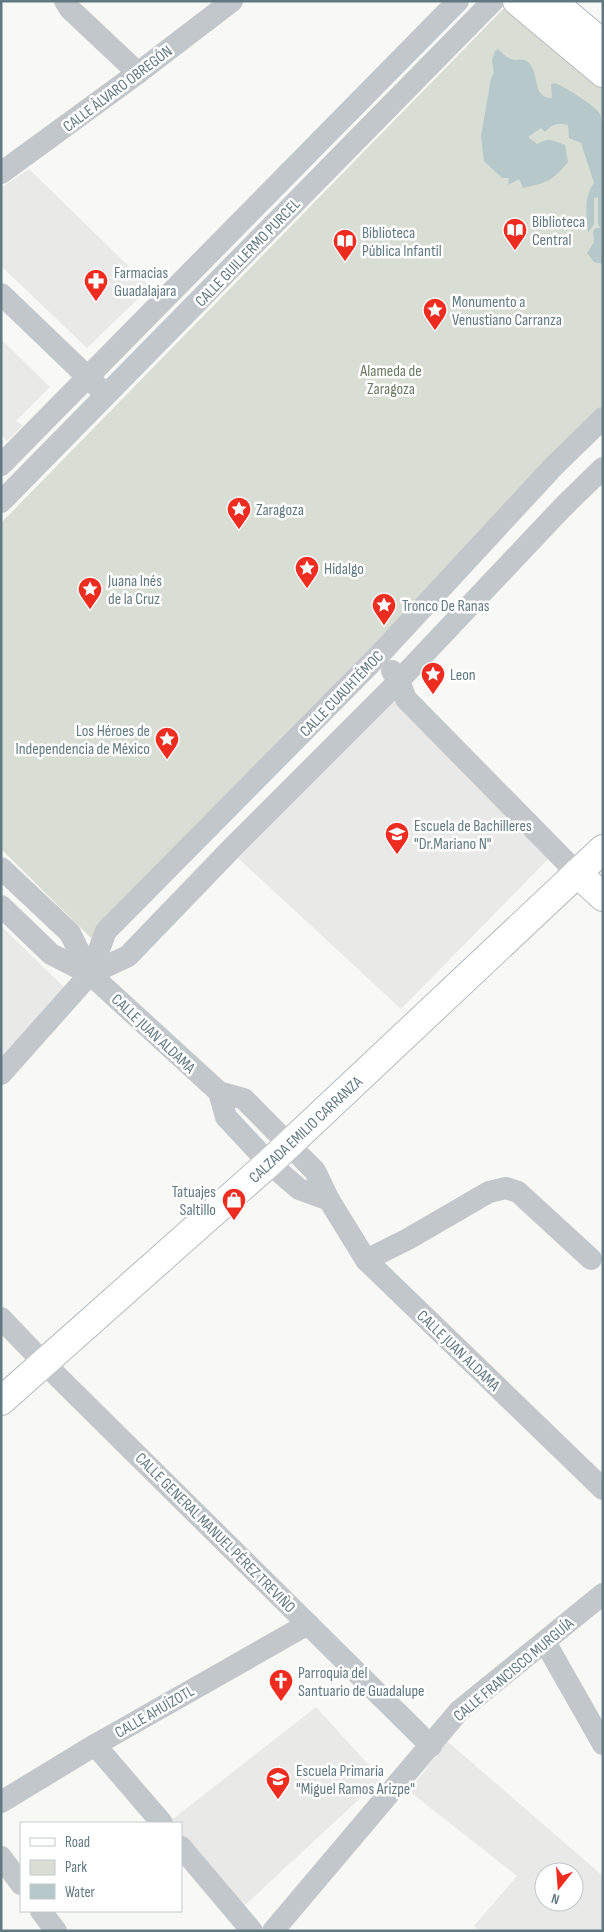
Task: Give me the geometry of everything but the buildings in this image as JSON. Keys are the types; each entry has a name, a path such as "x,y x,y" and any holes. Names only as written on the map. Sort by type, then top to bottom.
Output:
{"main road":[{"path":"517,1 586,40"},
{"path":"552,1 586,40 603,73"},
{"name":"CALZADA EMILIO CARRANZA","path":"1,1401 279,1154 603,849"},
{"path":"577,873 603,897"}],"street":[{"path":"65,1 70,9 138,73"},
{"name":"CALLE GUILLERMO PURCEL","path":"1,465 458,1"},
{"name":"CALLE GUILLERMO PURCEL","path":"1,502 493,1"},
{"name":"CALLE ÁLVARO OBREGÓN","path":"1,173 138,73 225,3"},
{"path":"370,91 387,109"},
{"path":"259,203 277,221"},
{"path":"1,294 106,395"},
{"path":"153,310 171,330"},
{"name":"CALLE CUAUHTÉMOC","path":"1,1074 90,974 106,931 380,654 553,467 603,418"},
{"name":"CALLE CUAUHTÉMOC","path":"90,974 128,956 233,847 397,692 563,507 603,468"},
{"path":"380,654 397,692"},
{"path":"359,674 397,692 577,873"},
{"name":"CALLE JUAN ALDAMA","path":"1,868 70,933 90,974"},
{"name":"CALLE JUAN ALDAMA","path":"1,906 50,954 90,974 218,1092 226,1117 279,1154 299,1189 329,1200 366,1260 603,1489"},
{"path":"366,1260 408,1239 489,1192 506,1188 518,1192 591,1259"},
{"name":"CALLE GENERAL MANUEL PÉREZ TREVIÑO","path":"1,1318 43,1362 431,1746"},
{"name":"CALLE FRANCISCO MURGUÍA","path":"272,1931 459,1711 603,1594"},
{"name":"CALLE AHUÍZOTL","path":"1,1802 95,1745 308,1624"},
{"path":"545,1642 603,1744"},
{"path":"95,1745 161,1822"},
{"path":"182,1847 252,1931"},
{"path":"1,1857 20,1883"},
{"path":"42,1912 56,1931"}],"shaded area":[{"path":"29,169 150,287 87,348 1,266 1,188"},
{"path":"1,339 50,387 16,421 23,425 7,441 1,435"},
{"name":"Escuela de Bachilleres \"Dr.Mariano N\"","path":"392,699 555,852 401,1009 238,858"},
{"path":"1,926 68,991 1,1058"},
{"name":"Escuela Primaria \"Miguel Ramos Arizpe\"","path":"316,1707 366,1762 383,1777 243,1907 182,1837 182,1822 169,1822"},
{"path":"447,1741 603,1876 603,1931 479,1931 474,1926 517,1876 409,1791"}],"green space":[{"name":"Alameda de Zaragoza","path":"508,4 603,85 603,417 92,939 1,849 1,523"}],"water":[{"path":"498,49 511,59 524,60 529,63 542,95 552,98 551,85 554,83 593,106 600,114 603,125 603,264 594,262 587,253 594,242 593,231 596,228 600,228 598,224 598,197 594,198 594,224 588,233 587,201 588,194 594,183 581,143 569,138 568,125 555,125 545,132 541,128 528,137 537,144 544,140 551,140 565,145 568,162 558,173 544,182 523,188 519,179 508,185 509,178 502,178 484,161 481,136 491,78 494,73 492,60 495,51"}],"place":[{"name":"Biblioteca Central","path":"515,251"},
{"name":"Biblioteca Pública Infantil","path":"345,262"},
{"name":"Farmacias Guadalajara","path":"96,302"},
{"name":"Monumento a Venustiano Carranza","path":"435,331"},
{"name":"Zaragoza","path":"239,530"},
{"name":"Hidalgo","path":"307,589"},
{"name":"Juana Inés de la Cruz","path":"90,610"},
{"name":"Tronco De Ranas","path":"384,626"},
{"name":"Leon","path":"433,695"},
{"name":"Los Héroes de Independencia de México","path":"167,760"},
{"name":"Escuela de Bachilleres \"Dr.Mariano N\"","path":"397,855"},
{"name":"Tatuajes Saltillo","path":"234,1221"},
{"name":"Parroquia del Santuario de Guadalupe","path":"281,1702"},
{"name":"Escuela Primaria \"Miguel Ramos Arizpe\"","path":"278,1800"}]}
